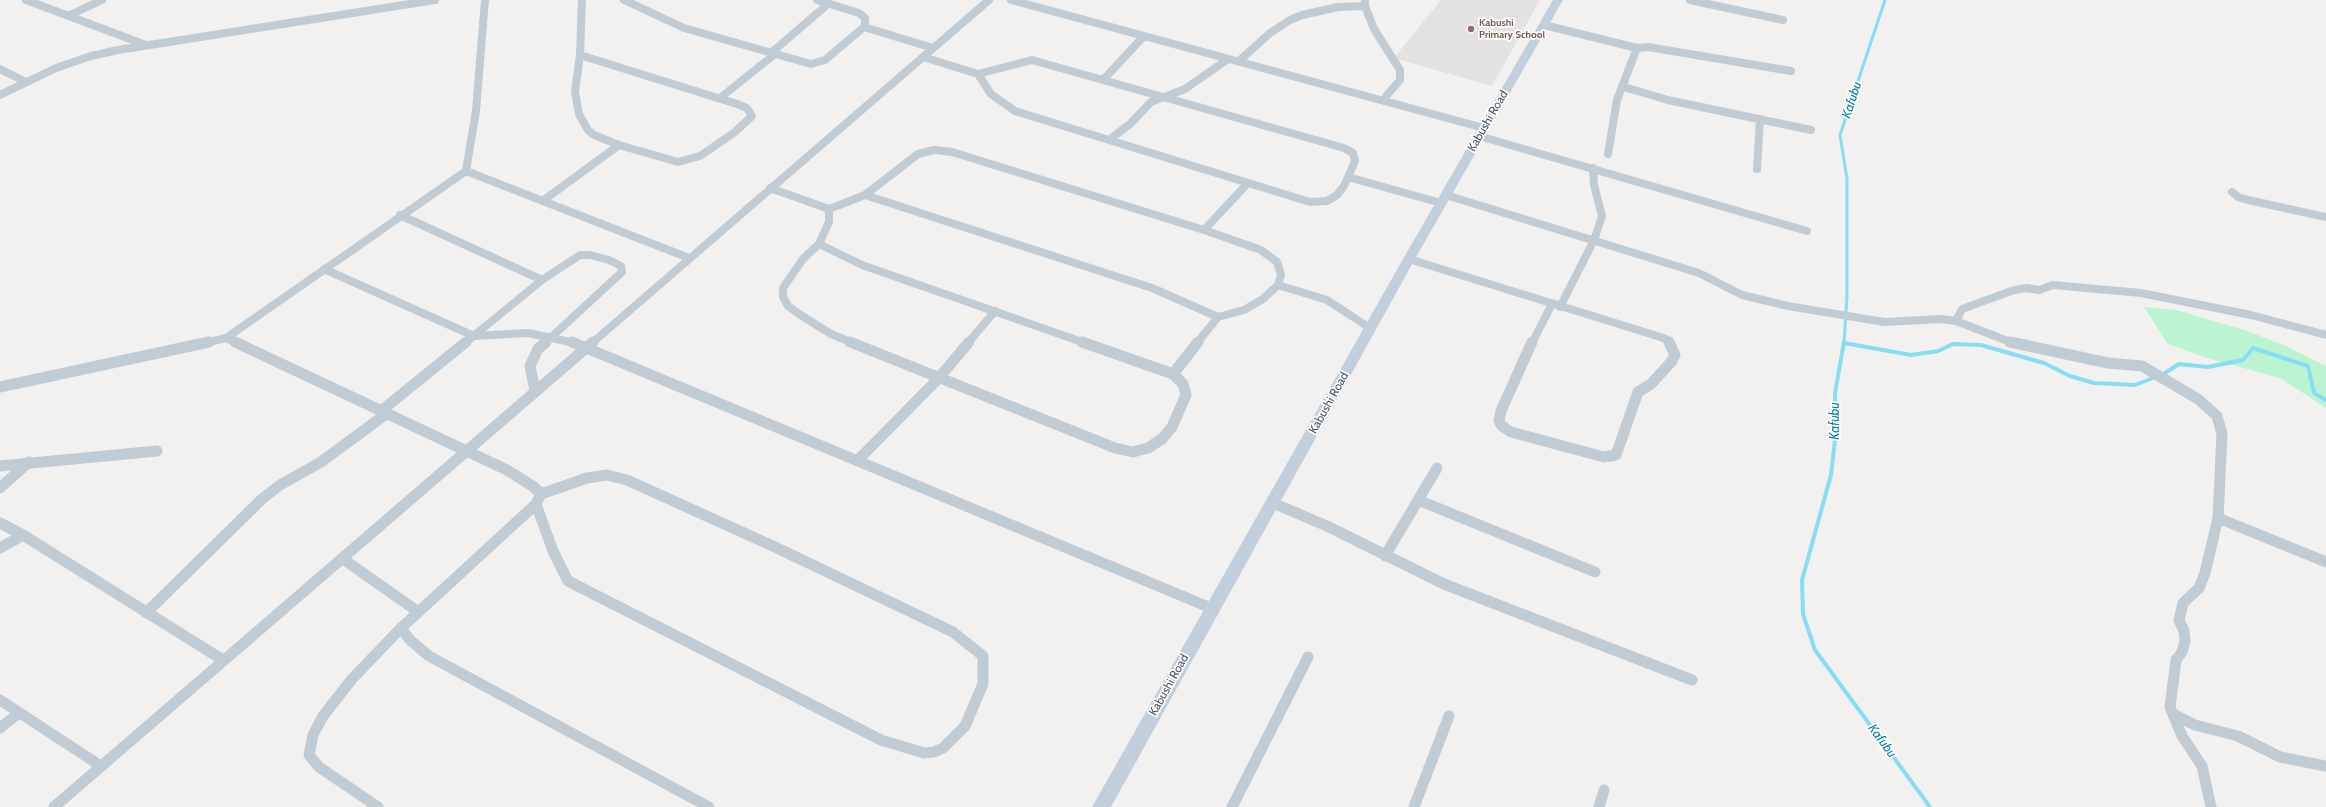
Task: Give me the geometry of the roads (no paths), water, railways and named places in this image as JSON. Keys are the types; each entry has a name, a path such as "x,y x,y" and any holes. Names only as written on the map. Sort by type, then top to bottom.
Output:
{"main road":[{"name":"Kabushi Road","path":"1101,807 1211,608 1273,503 1409,259 1558,0"}],"street":[{"path":"26,0 148,46"},
{"path":"68,16 102,0"},
{"path":"385,0 385,8"},
{"path":"0,95 56,68 91,56 435,0"},
{"path":"0,387 137,359 226,338 400,215 466,171 476,111 485,0"},
{"path":"580,56 720,98 746,108 752,116 736,132 700,156 688,161 671,162 594,135 588,130 579,114 575,92 580,56 582,0"},
{"path":"624,0 684,28 773,53 798,61 817,64 842,47 864,27 865,18 859,13 822,1 773,53 720,98"},
{"path":"54,807 989,0"},
{"path":"1011,0 1383,100 1593,168 1807,231"},
{"path":"1690,0 1783,20"},
{"path":"1239,61 1270,33 1290,20 1302,15 1365,3 1374,29 1400,70 1400,80 1383,100"},
{"path":"1544,25 1637,48 1648,47 1791,71"},
{"path":"864,27 933,48"},
{"path":"1104,79 1144,36"},
{"path":"1608,154 1617,100 1624,87 1637,48"},
{"path":"923,56 978,74 1032,60 1166,96 1344,148 1353,153 1354,161 1348,177 1337,195 1327,201 1316,201 1288,196 1015,111 991,94 978,74"},
{"path":"1109,140 1130,124 1146,106 1190,86 1228,59"},
{"path":"0,69 26,82"},
{"path":"1624,87 1668,100 1811,130"},
{"path":"1757,169 1760,119"},
{"path":"544,200 619,145"},
{"path":"770,188 829,209 865,195 907,160 918,154 934,150 952,152 1204,230 1261,250 1277,262 1281,275 1278,285 1263,299 1244,310 1218,317 1173,374"},
{"path":"1409,259 1556,306 1666,339 1672,345 1676,355 1651,384 1638,392 1631,408 1616,454 1613,458 1604,457 1511,432 1502,426 1499,421 1501,411 1535,336 1556,306 1594,240 1602,216 1594,185 1593,168"},
{"path":"466,171 544,200 689,258"},
{"path":"1348,177 1443,199 1594,240 1699,273 1742,295 1788,306 1877,321 1902,322 1942,319 1956,321 2013,343 2108,363 2142,366 2155,372 2198,399 2217,416 2222,434 2220,506 2202,580 2192,596 2184,603 2178,620 2184,631 2185,641 2182,652 2176,660 2170,694 2170,707 2175,715 2182,736 2202,766 2204,782 2211,807"},
{"path":"1204,230 1247,184"},
{"path":"2232,192 2248,200 2326,217"},
{"path":"865,195 901,205 996,239 1152,288 1218,317"},
{"path":"819,244 862,265 1173,374 1183,384 1186,395 1172,428 1162,440 1133,452 1096,441 831,334 788,306 783,297 783,288 803,259 819,244 829,222 829,209"},
{"path":"400,215 542,280"},
{"path":"146,612 262,499 280,485 321,462 542,280 565,263 580,255 590,255 609,260 621,266 622,272 616,280 550,336 538,349 530,366 535,391"},
{"path":"324,268 474,336 528,333 550,336 586,347 1211,608"},
{"path":"1278,285 1327,300 1370,328"},
{"path":"1956,321 1962,309 2014,290 2027,288 2039,290 2053,285 2130,291 2251,316 2326,335"},
{"path":"858,460 938,378 995,311"},
{"path":"226,338 507,470 534,487 539,499 553,551 568,581 881,740 924,753 934,752 949,743 965,726 983,684 983,656 953,632 775,547 627,480 607,475 587,478 539,499 400,628 352,679 324,716 313,735 309,755 319,768 378,807"},
{"path":"0,466 29,462 157,451"},
{"path":"0,488 29,462"},
{"path":"1385,556 1437,468"},
{"path":"1418,500 1595,572"},
{"path":"1273,503 1327,526 1444,584 1692,680"},
{"path":"2218,518 2326,562"},
{"path":"0,523 24,535 223,660"},
{"path":"0,548 24,535"},
{"path":"343,558 417,611"},
{"path":"400,628 410,640 429,656 709,807"},
{"path":"1232,807 1308,657"},
{"path":"0,700 101,766"},
{"path":"0,728 19,713"},
{"path":"2175,715 2195,725 2238,736 2280,757 2304,763 2326,766"},
{"path":"1414,807 1449,716"},
{"path":"1599,807 1604,790"}],"waterway":[{"name":"Kafubu","path":"1885,0 1840,135 1847,179 1847,296 1844,343 1911,355 1938,351 1953,344 1981,345 2044,363 2070,376 2094,383 2135,385 2153,378"},
{"name":"Kafubu","path":"1844,342 1835,393 1835,440 1831,475 1802,580 1803,614 1815,650 1930,807"},
{"path":"2165,373 2179,364 2208,367 2243,360 2253,348 2308,366 2314,393 2326,400"}],"place":[{"name":"Kabushi Primary School","path":"1471,29"}]}
